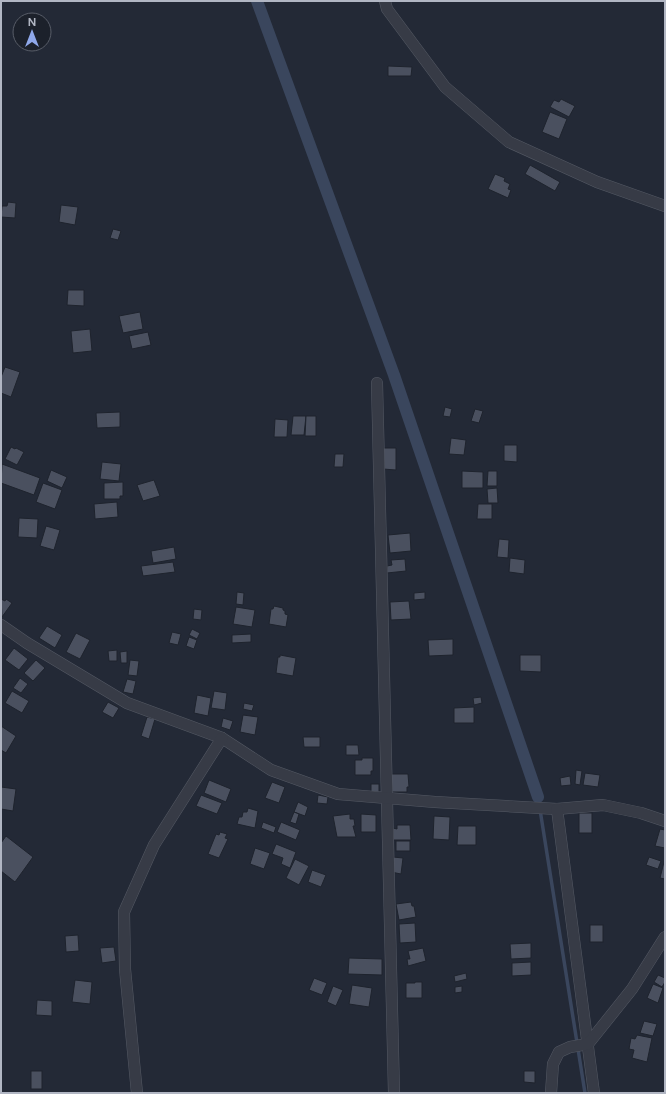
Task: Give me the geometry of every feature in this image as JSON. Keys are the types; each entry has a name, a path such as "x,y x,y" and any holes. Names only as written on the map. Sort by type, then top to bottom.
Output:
{"street":[{"path":"385,1 387,9 445,87 509,142 597,182 665,206"},
{"path":"377,383 394,1093"},
{"path":"1,625 27,644 127,703 222,738 271,770 338,794 387,799 557,809 603,805 641,813 665,821"},
{"path":"137,1093 125,970 124,912 154,845 222,738"},
{"path":"557,809 581,1045 594,1093"},
{"path":"551,1093 553,1064 559,1052 581,1045 632,989 665,937"}],"building":[{"path":"388,66 412,67 411,76 388,76"},
{"path":"561,99 575,106 569,117 550,107 554,100 559,102"},
{"path":"550,112 567,119 559,139 542,132"},
{"path":"530,165 560,182 555,191 525,174"},
{"path":"495,174 505,178 504,181 510,184 508,189 511,190 508,198 488,189"},
{"path":"8,202 16,203 15,218 1,217 2,206 7,206"},
{"path":"61,205 78,207 75,225 59,222"},
{"path":"113,229 121,231 118,240 110,238"},
{"path":"68,290 84,290 84,306 67,305"},
{"path":"140,312 143,329 123,333 119,316"},
{"path":"90,329 92,351 73,353 71,331"},
{"path":"148,332 151,345 132,349 129,336"},
{"path":"5,367 20,372 11,397 1,393 1,377"},
{"path":"445,407 452,409 450,417 443,416"},
{"path":"475,409 483,411 479,423 471,421"},
{"path":"120,412 120,427 97,428 96,413"},
{"path":"293,416 306,416 304,435 291,435"},
{"path":"306,416 316,416 316,436 305,436"},
{"path":"275,419 288,420 287,437 274,437"},
{"path":"451,438 466,440 464,455 449,454"},
{"path":"504,445 517,445 517,462 504,461"},
{"path":"11,447 24,452 17,465 5,459"},
{"path":"383,448 396,448 396,470 383,469"},
{"path":"335,454 344,454 343,467 334,467"},
{"path":"102,462 121,464 119,481 100,479"},
{"path":"2,464 40,478 34,495 1,483"},
{"path":"51,470 67,477 62,488 47,481"},
{"path":"462,471 483,472 483,488 462,488"},
{"path":"488,471 497,471 497,486 487,486"},
{"path":"154,480 160,496 143,501 137,485"},
{"path":"123,482 123,496 120,496 120,499 104,499 104,483"},
{"path":"43,483 62,490 55,509 36,502"},
{"path":"497,488 498,503 488,503 487,489"},
{"path":"117,502 118,517 95,519 94,504"},
{"path":"478,504 492,504 492,519 477,519"},
{"path":"19,518 38,519 37,538 18,537"},
{"path":"46,526 60,530 54,550 40,546"},
{"path":"410,533 411,551 390,553 388,535"},
{"path":"499,539 509,540 508,558 497,557"},
{"path":"174,547 176,559 153,563 151,551"},
{"path":"510,558 525,560 524,574 509,572"},
{"path":"405,559 406,571 387,573 387,566 392,565 391,560"},
{"path":"173,562 175,572 143,576 141,566"},
{"path":"237,592 244,593 243,605 236,604"},
{"path":"425,592 425,599 414,600 414,593"},
{"path":"1,599 5,601 6,599 12,603 2,617"},
{"path":"409,601 411,619 391,620 390,602"},
{"path":"274,606 283,608 285,614 288,615 286,627 269,624 271,609 273,609"},
{"path":"236,607 255,610 252,627 233,624"},
{"path":"194,609 202,610 201,620 193,619"},
{"path":"47,626 62,635 55,648 39,638"},
{"path":"192,629 200,633 197,639 189,635"},
{"path":"172,632 181,634 178,645 169,643"},
{"path":"76,633 90,640 80,659 66,652"},
{"path":"251,634 251,642 232,643 232,635"},
{"path":"189,637 197,640 194,649 186,646"},
{"path":"453,639 453,655 429,656 428,640"},
{"path":"14,648 28,659 19,670 5,660"},
{"path":"117,650 117,661 109,661 108,651"},
{"path":"127,651 127,663 121,663 120,652"},
{"path":"280,655 296,658 293,676 276,673 278,657 280,657"},
{"path":"520,655 541,655 541,672 520,671"},
{"path":"36,660 45,668 33,681 24,673"},
{"path":"130,660 139,661 137,676 128,675"},
{"path":"20,678 28,684 21,693 13,688"},
{"path":"127,679 136,681 133,694 123,692"},
{"path":"12,691 29,701 22,713 5,703"},
{"path":"214,691 227,693 225,710 211,708"},
{"path":"197,695 211,698 208,716 194,713"},
{"path":"481,697 482,703 474,705 473,698"},
{"path":"108,702 119,708 113,718 102,712"},
{"path":"244,703 254,705 252,711 243,709"},
{"path":"474,707 474,723 454,723 454,708"},
{"path":"243,715 258,717 255,735 240,732"},
{"path":"147,717 155,719 149,739 141,736"},
{"path":"223,718 233,721 230,730 221,727"},
{"path":"1,726 16,736 6,753 1,750"},
{"path":"303,737 320,737 320,747 304,747"},
{"path":"346,745 358,745 359,755 346,755"},
{"path":"362,758 373,758 373,771 371,771 371,775 355,775 355,760 362,760"},
{"path":"576,770 582,771 580,785 575,784"},
{"path":"585,773 600,775 598,787 583,785"},
{"path":"391,774 408,774 409,787 407,787 407,792 392,792"},
{"path":"570,776 571,785 561,786 560,778"},
{"path":"209,780 231,789 226,802 204,793"},
{"path":"272,782 285,787 279,803 265,798"},
{"path":"371,784 379,784 379,792 371,792"},
{"path":"1,787 16,789 13,811 1,809"},
{"path":"201,795 222,803 217,814 196,806"},
{"path":"318,795 328,797 327,804 317,803"},
{"path":"298,802 308,807 305,816 294,812"},
{"path":"248,808 258,811 255,828 237,824 239,817 242,817 243,812 247,812"},
{"path":"294,812 299,814 296,824 290,822"},
{"path":"579,813 592,813 592,833 579,833"},
{"path":"350,814 350,819 354,819 355,826 353,826 356,837 337,837 333,816"},
{"path":"361,814 376,815 376,832 361,832"},
{"path":"434,816 450,817 449,840 433,839"},
{"path":"263,822 276,827 274,833 261,828"},
{"path":"281,822 300,830 296,840 277,832"},
{"path":"397,825 410,825 411,840 393,840 393,828 397,829"},
{"path":"458,826 476,826 476,845 457,845"},
{"path":"660,829 665,830 665,848 655,846"},
{"path":"220,832 227,834 225,838 228,839 219,858 208,854 216,834 219,835"},
{"path":"6,836 33,857 15,882 1,871 1,843"},
{"path":"396,841 410,841 410,851 396,851"},
{"path":"276,844 296,852 290,868 281,864 283,858 272,854"},
{"path":"255,848 270,853 264,869 250,864"},
{"path":"393,857 403,858 401,874 391,872"},
{"path":"649,857 661,861 658,869 646,865"},
{"path":"665,858 665,879 660,878"},
{"path":"295,859 309,866 299,885 286,878"},
{"path":"312,870 326,875 321,887 308,882"},
{"path":"411,902 412,906 414,906 416,917 399,920 396,904"},
{"path":"415,923 416,942 400,943 399,924"},
{"path":"590,925 603,925 603,942 590,942"},
{"path":"78,935 79,951 66,952 65,936"},
{"path":"531,943 531,958 511,959 510,944"},
{"path":"114,947 116,961 102,963 100,948"},
{"path":"423,948 426,961 408,966 407,959 410,959 408,951"},
{"path":"349,958 382,959 382,975 348,974"},
{"path":"531,962 531,975 512,976 512,963"},
{"path":"466,973 467,979 455,982 454,976"},
{"path":"658,975 665,978 665,982 662,987 654,982"},
{"path":"314,978 327,983 322,995 309,990"},
{"path":"75,980 92,982 90,1004 72,1002"},
{"path":"422,982 422,998 406,998 406,983"},
{"path":"653,984 663,988 658,1003 647,998"},
{"path":"352,985 372,988 369,1007 349,1004"},
{"path":"333,986 343,990 336,1006 327,1002"},
{"path":"462,986 462,992 455,993 455,987"},
{"path":"37,1000 52,1001 52,1016 36,1015"},
{"path":"644,1021 657,1024 653,1036 640,1033"},
{"path":"637,1035 652,1038 647,1062 632,1058 634,1050 629,1049 631,1038 635,1039"},
{"path":"31,1071 42,1071 42,1089 31,1089"},
{"path":"524,1071 535,1071 535,1083 524,1082"}],"waterway":[{"path":"257,1 394,375 538,797"},
{"path":"538,797 585,1093"}]}
